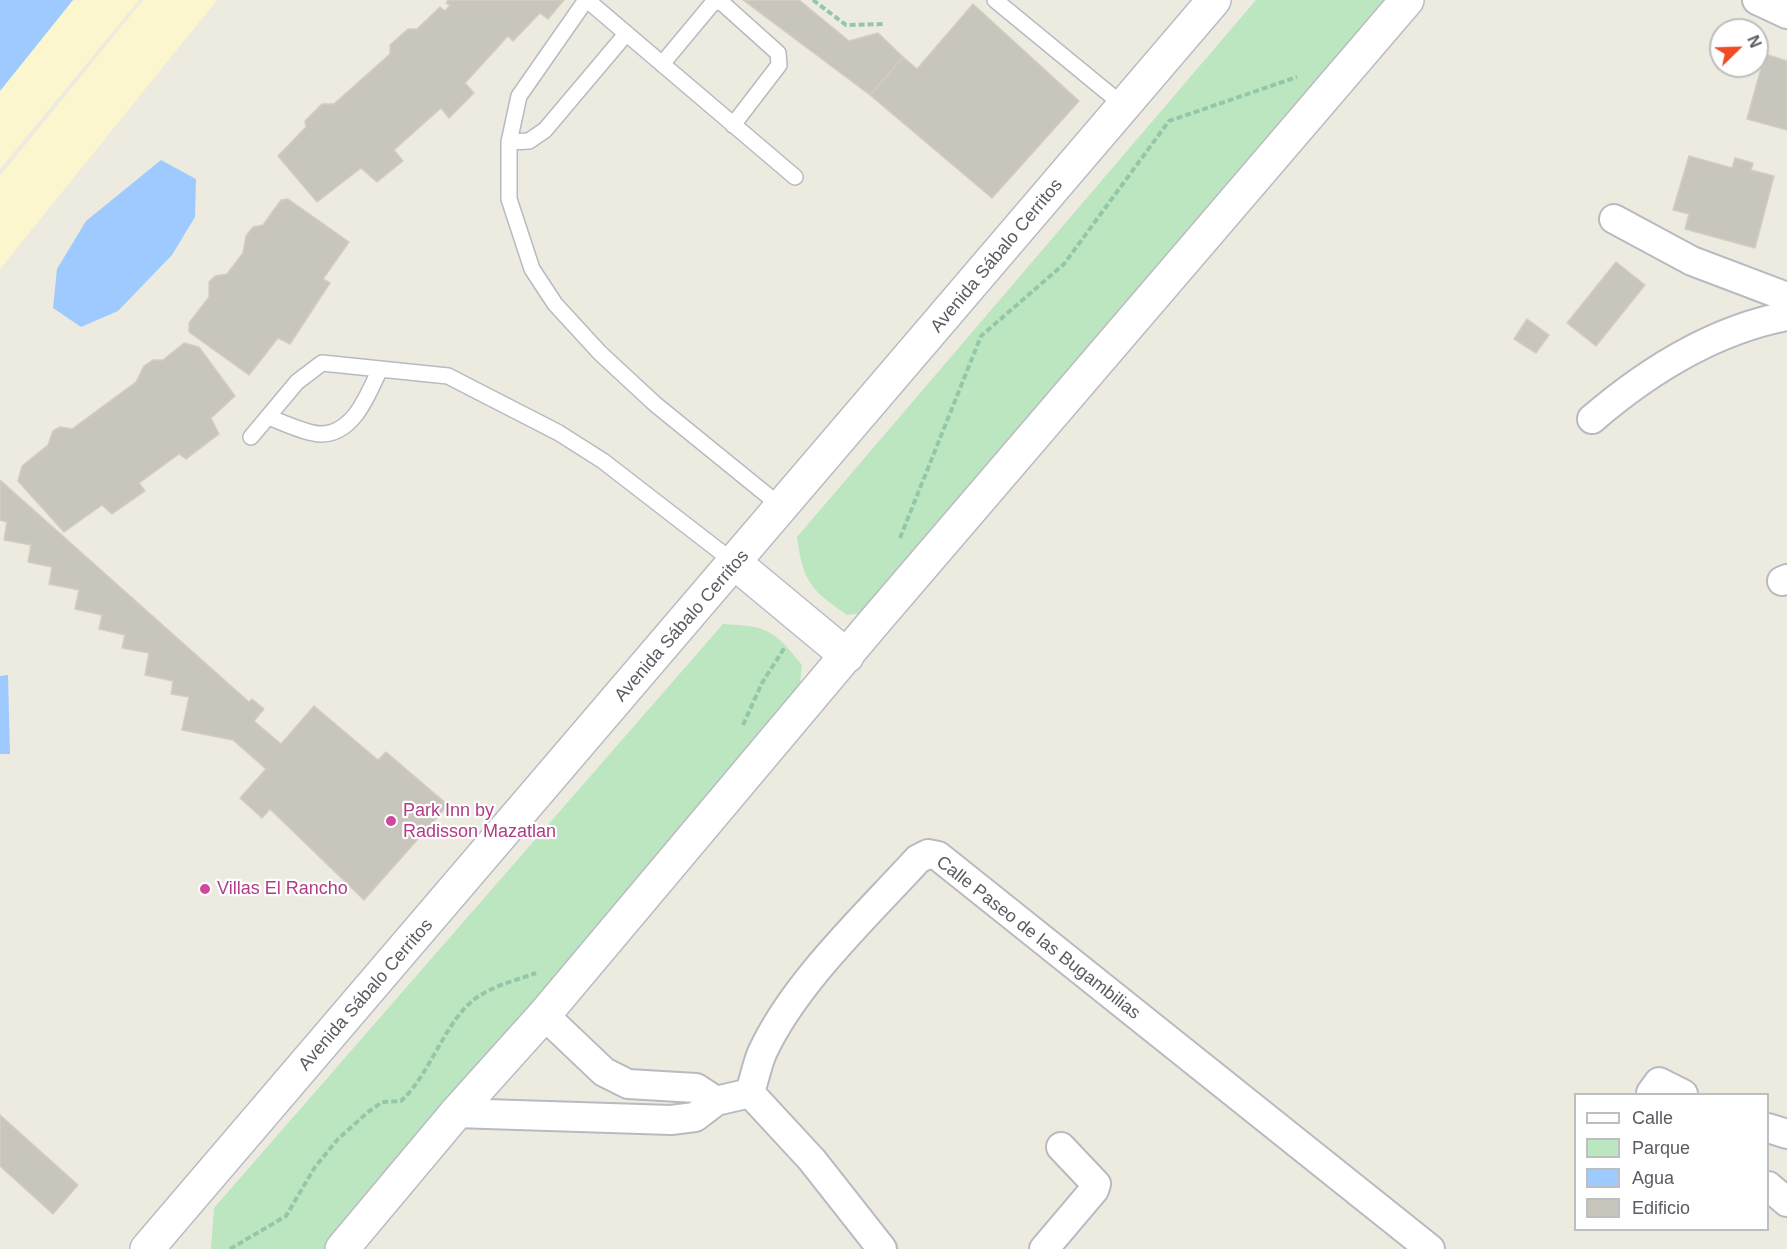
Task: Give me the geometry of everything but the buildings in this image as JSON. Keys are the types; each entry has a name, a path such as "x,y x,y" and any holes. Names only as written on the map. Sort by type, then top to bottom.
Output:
{"main road":[{"name":"Avenida Sábalo Cerritos","path":"147,1249 783,508 1214,0"},
{"path":"342,1249 456,1113 544,1015 1407,0"},
{"path":"735,563 847,657"}],"street":[{"path":"1757,0 1787,14"},
{"path":"1614,219 1692,261 1787,297"},
{"path":"1592,419 1624,391 1661,366 1739,329 1787,316"},
{"name":"Calle Paseo de las Bugambilias","path":"750,1093 761,1055 779,1021 805,985 918,859 928,854 938,856 1430,1249"},
{"path":"544,1015 604,1072 628,1084 696,1088 716,1101"},
{"path":"1651,1093 1659,1082 1679,1093"},
{"path":"619,1120 628,1084"},
{"path":"456,1113 619,1120 695,1117 716,1101 750,1093 812,1160 882,1249"},
{"path":"1769,1129 1787,1134"},
{"path":"1044,1249 1094,1190 1096,1184 1061,1147"},
{"path":"1769,1188 1787,1202"}],"lane":[{"path":"783,508 655,404 600,353 555,304 532,269 509,200 509,142 519,96 586,0 795,177"},
{"path":"995,0 1124,106"},
{"path":"662,64 712,4 720,1 778,53 779,65 733,125"},
{"path":"509,142 529,141 545,130 626,34"},
{"path":"251,437 297,382 322,363 448,376 559,433 612,467 735,563"},
{"path":"268,417 320,434 341,430 361,407 380,369"}],"path":[{"path":"813,0 846,25 885,24"}],"green space":[{"path":"1256,0 1398,0 878,611 847,615 825,599 811,584 802,565 797,537"},
{"path":"723,624 750,626 777,637 802,665 799,692 334,1249 211,1249 214,1208"}],"sand":[{"path":"73,0 139,0 0,169 0,91"},
{"path":"143,0 217,0 0,269 0,176"}],"water":[{"path":"0,0 73,0 0,91"},
{"path":"161,160 196,179 195,217 172,255 118,311 81,327 53,308 57,269 86,221"},
{"path":"8,675 10,754 0,754 0,676"}],"place":[{"name":"Park Inn by Radisson Mazatlan","path":"391,821"},
{"name":"Villas El Rancho","path":"205,889"}]}
